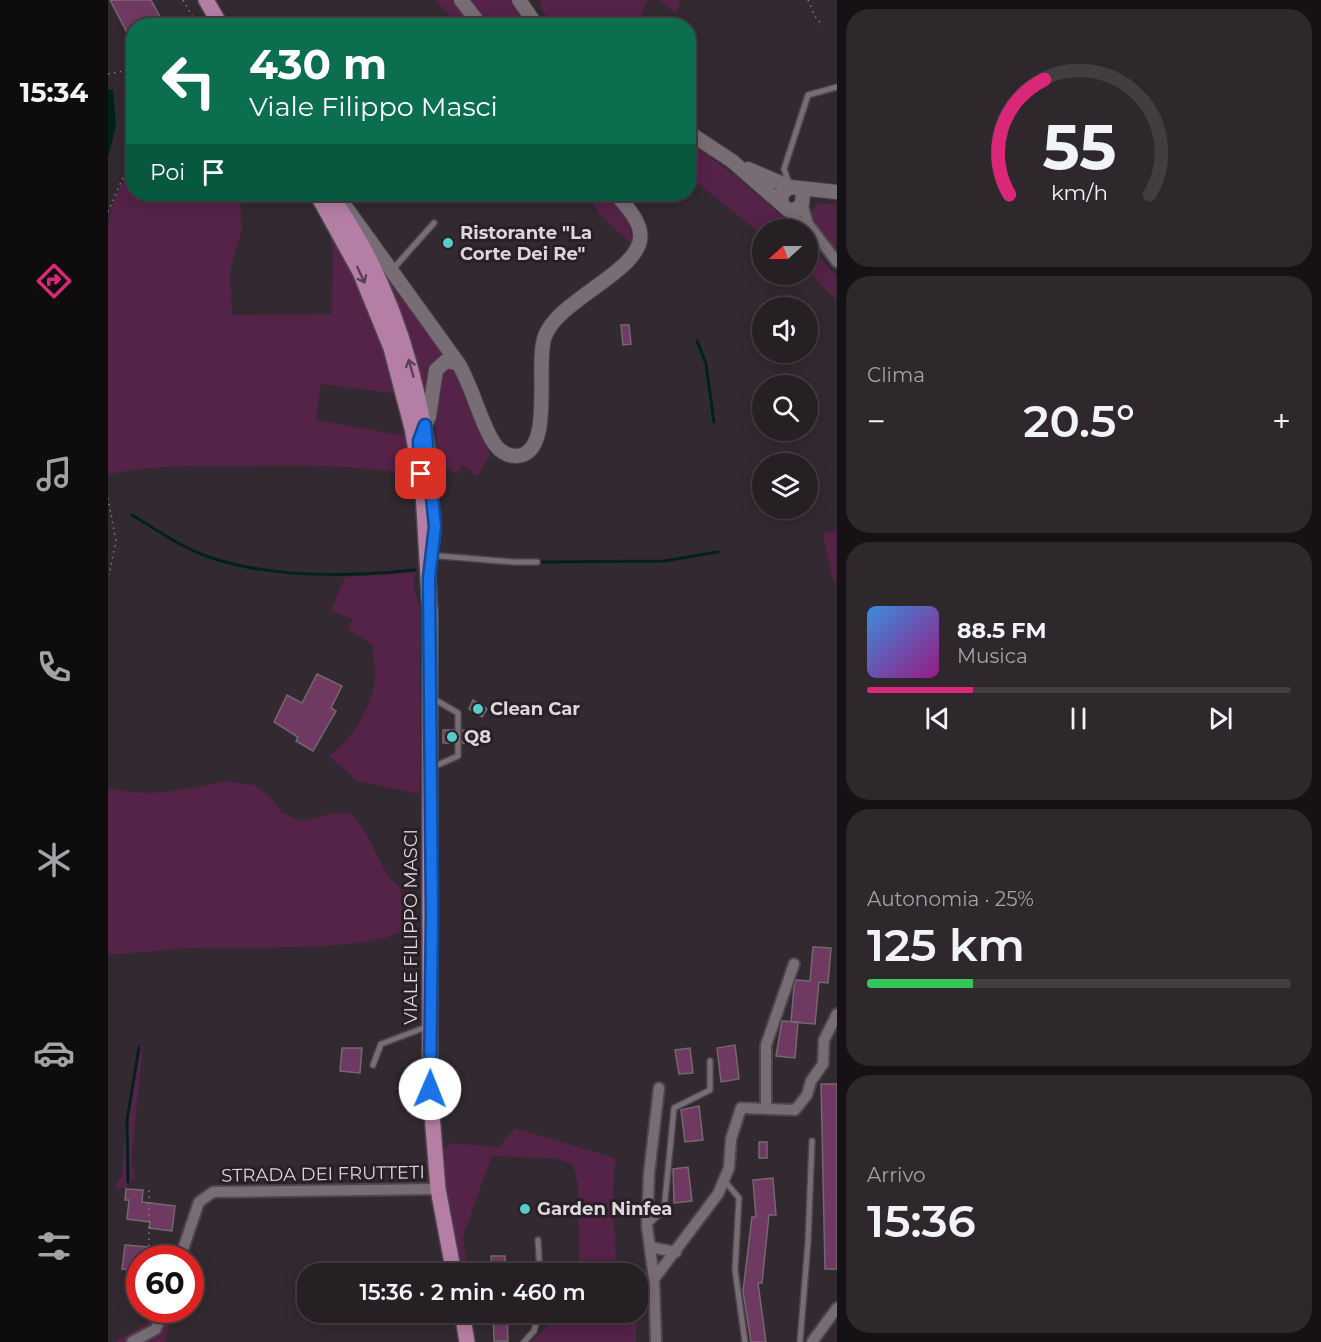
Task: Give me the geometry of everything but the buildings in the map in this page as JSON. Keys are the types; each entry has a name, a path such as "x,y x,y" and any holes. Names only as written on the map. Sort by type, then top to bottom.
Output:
{"main road":[{"path":"206,0 216,18"},
{"path":"461,0 475,18"},
{"path":"519,0 531,18"},
{"path":"696,137 769,185 797,193"},
{"path":"769,185 784,207 797,209 797,193"},
{"path":"784,207 782,193 835,192"},
{"name":"VIALE FILIPPO MASCI","path":"326,201 384,328 418,457 423,491 429,555 431,698 430,1089 438,1189 452,1263"},
{"name":"VIALE FILIPPO MASCI","path":"327,201 359,241 395,321 410,365 425,425 433,490 435,527 429,555"},
{"path":"341,201 458,363 468,380 498,448 515,456 532,448 539,435 540,378 544,338 550,325 574,301 618,271 638,250 640,232 629,209 622,201"},
{"path":"359,241 392,270"},
{"path":"425,425 429,416 436,370 446,361 458,363"},
{"name":"VIALE FILIPPO MASCI","path":"418,457 419,441 425,425"},
{"path":"464,1323 468,1342"}],"street":[{"path":"797,193 807,224 837,262"},
{"path":"784,207 795,219"},
{"path":"766,1109 766,1045 794,964"},
{"path":"654,1279 718,1194 729,1168 731,1138 741,1108 795,1110 807,1095 811,1081 823,1064 824,1040 837,1014"},
{"path":"656,1342 654,1279 647,1226 649,1174 659,1088"},
{"name":"STRADA DEI FRUTTETI","path":"184,1245 199,1202 213,1192 438,1189"},
{"path":"650,1247 676,1252"},
{"path":"812,1342 837,1308"},
{"path":"132,1342 156,1329 158,1323"}],"lane":[{"path":"797,193 784,169 808,94 837,87"},
{"path":"392,270 434,224"},
{"path":"429,555 537,562"},
{"path":"431,698 458,713 458,756 431,768"},
{"path":"373,1065 381,1044 431,1026"},
{"path":"647,1226 664,1210 674,1107 710,1090 710,1061"},
{"path":"800,1342 808,1242 812,1141"},
{"path":"724,1180 739,1198 735,1270 745,1342"},
{"path":"538,1240 539,1263"},
{"path":"524,1342 534,1331 536,1323"}],"path":[{"path":"183,0 193,18"},
{"path":"808,0 816,18 823,26"},
{"path":"108,74 126,71"},
{"path":"108,212 126,170"},
{"path":"108,498 116,541 109,574"},
{"path":"148,1245 149,1190"}],"shaded area":[{"path":"435,0 452,0 467,18 452,18"},
{"path":"464,0 509,0 521,18 479,18"},
{"path":"541,0 650,0 646,2 641,18 548,18 540,6"},
{"path":"659,0 680,0 676,13"},
{"path":"113,89 116,126 108,157 108,90"},
{"path":"696,148 744,183 784,219 752,219 752,227 696,182"},
{"path":"126,173 126,201 240,201 242,229 230,270 232,315 332,314 333,250 328,224 383,341 398,394 321,384 316,420 406,436 411,475 324,466 188,466 139,469 108,475 108,226 112,206"},
{"path":"591,201 613,201 629,222 633,245 600,215"},
{"path":"819,204 836,204 836,254 818,234 818,219 811,219 813,210"},
{"path":"818,255 836,276 836,300 818,281"},
{"path":"377,262 446,358 430,368 426,405"},
{"path":"447,369 455,371 490,455 478,476 462,465 457,474 439,463 434,411 440,371"},
{"path":"837,530 836,582 832,577 823,534"},
{"path":"415,572 414,591 420,606 420,793 357,781 329,756 346,741 366,711 375,677 373,645 348,629 352,619 331,611 345,577"},
{"path":"225,781 253,785 268,794 281,812 301,821 335,813 352,814 365,832 381,863 401,889 403,929 389,937 337,945 195,948 108,955 108,788 152,793"},
{"path":"143,1046 131,1162 135,1176 126,1188 114,1189 122,1175 127,1108 139,1047"},
{"path":"515,1128 615,1158 613,1205 616,1263 579,1263 578,1182 572,1164 556,1159 492,1156 463,1236 467,1263 457,1263 439,1155 450,1143 499,1147"},
{"path":"147,1323 170,1323 165,1342 114,1342"},
{"path":"553,1323 636,1323 636,1342 530,1342"}],"waterway":[{"path":"697,341 706,364 714,422"},
{"path":"132,515 189,549 209,557 259,569 285,573 338,575 415,570"},
{"path":"542,562 664,561 718,552"},
{"path":"128,1182 127,1120 139,1048"}],"place":[{"name":"Ristorante \"La Corte Dei Re\"","path":"448,243"},
{"name":"Clean Car","path":"478,709"},
{"name":"Q8","path":"452,737"},
{"name":"Garden Ninfea","path":"525,1209"}],"route":[{"path":"421,474 418,457 419,441 425,425 435,527 429,578 432,915 430,1089"}]}
